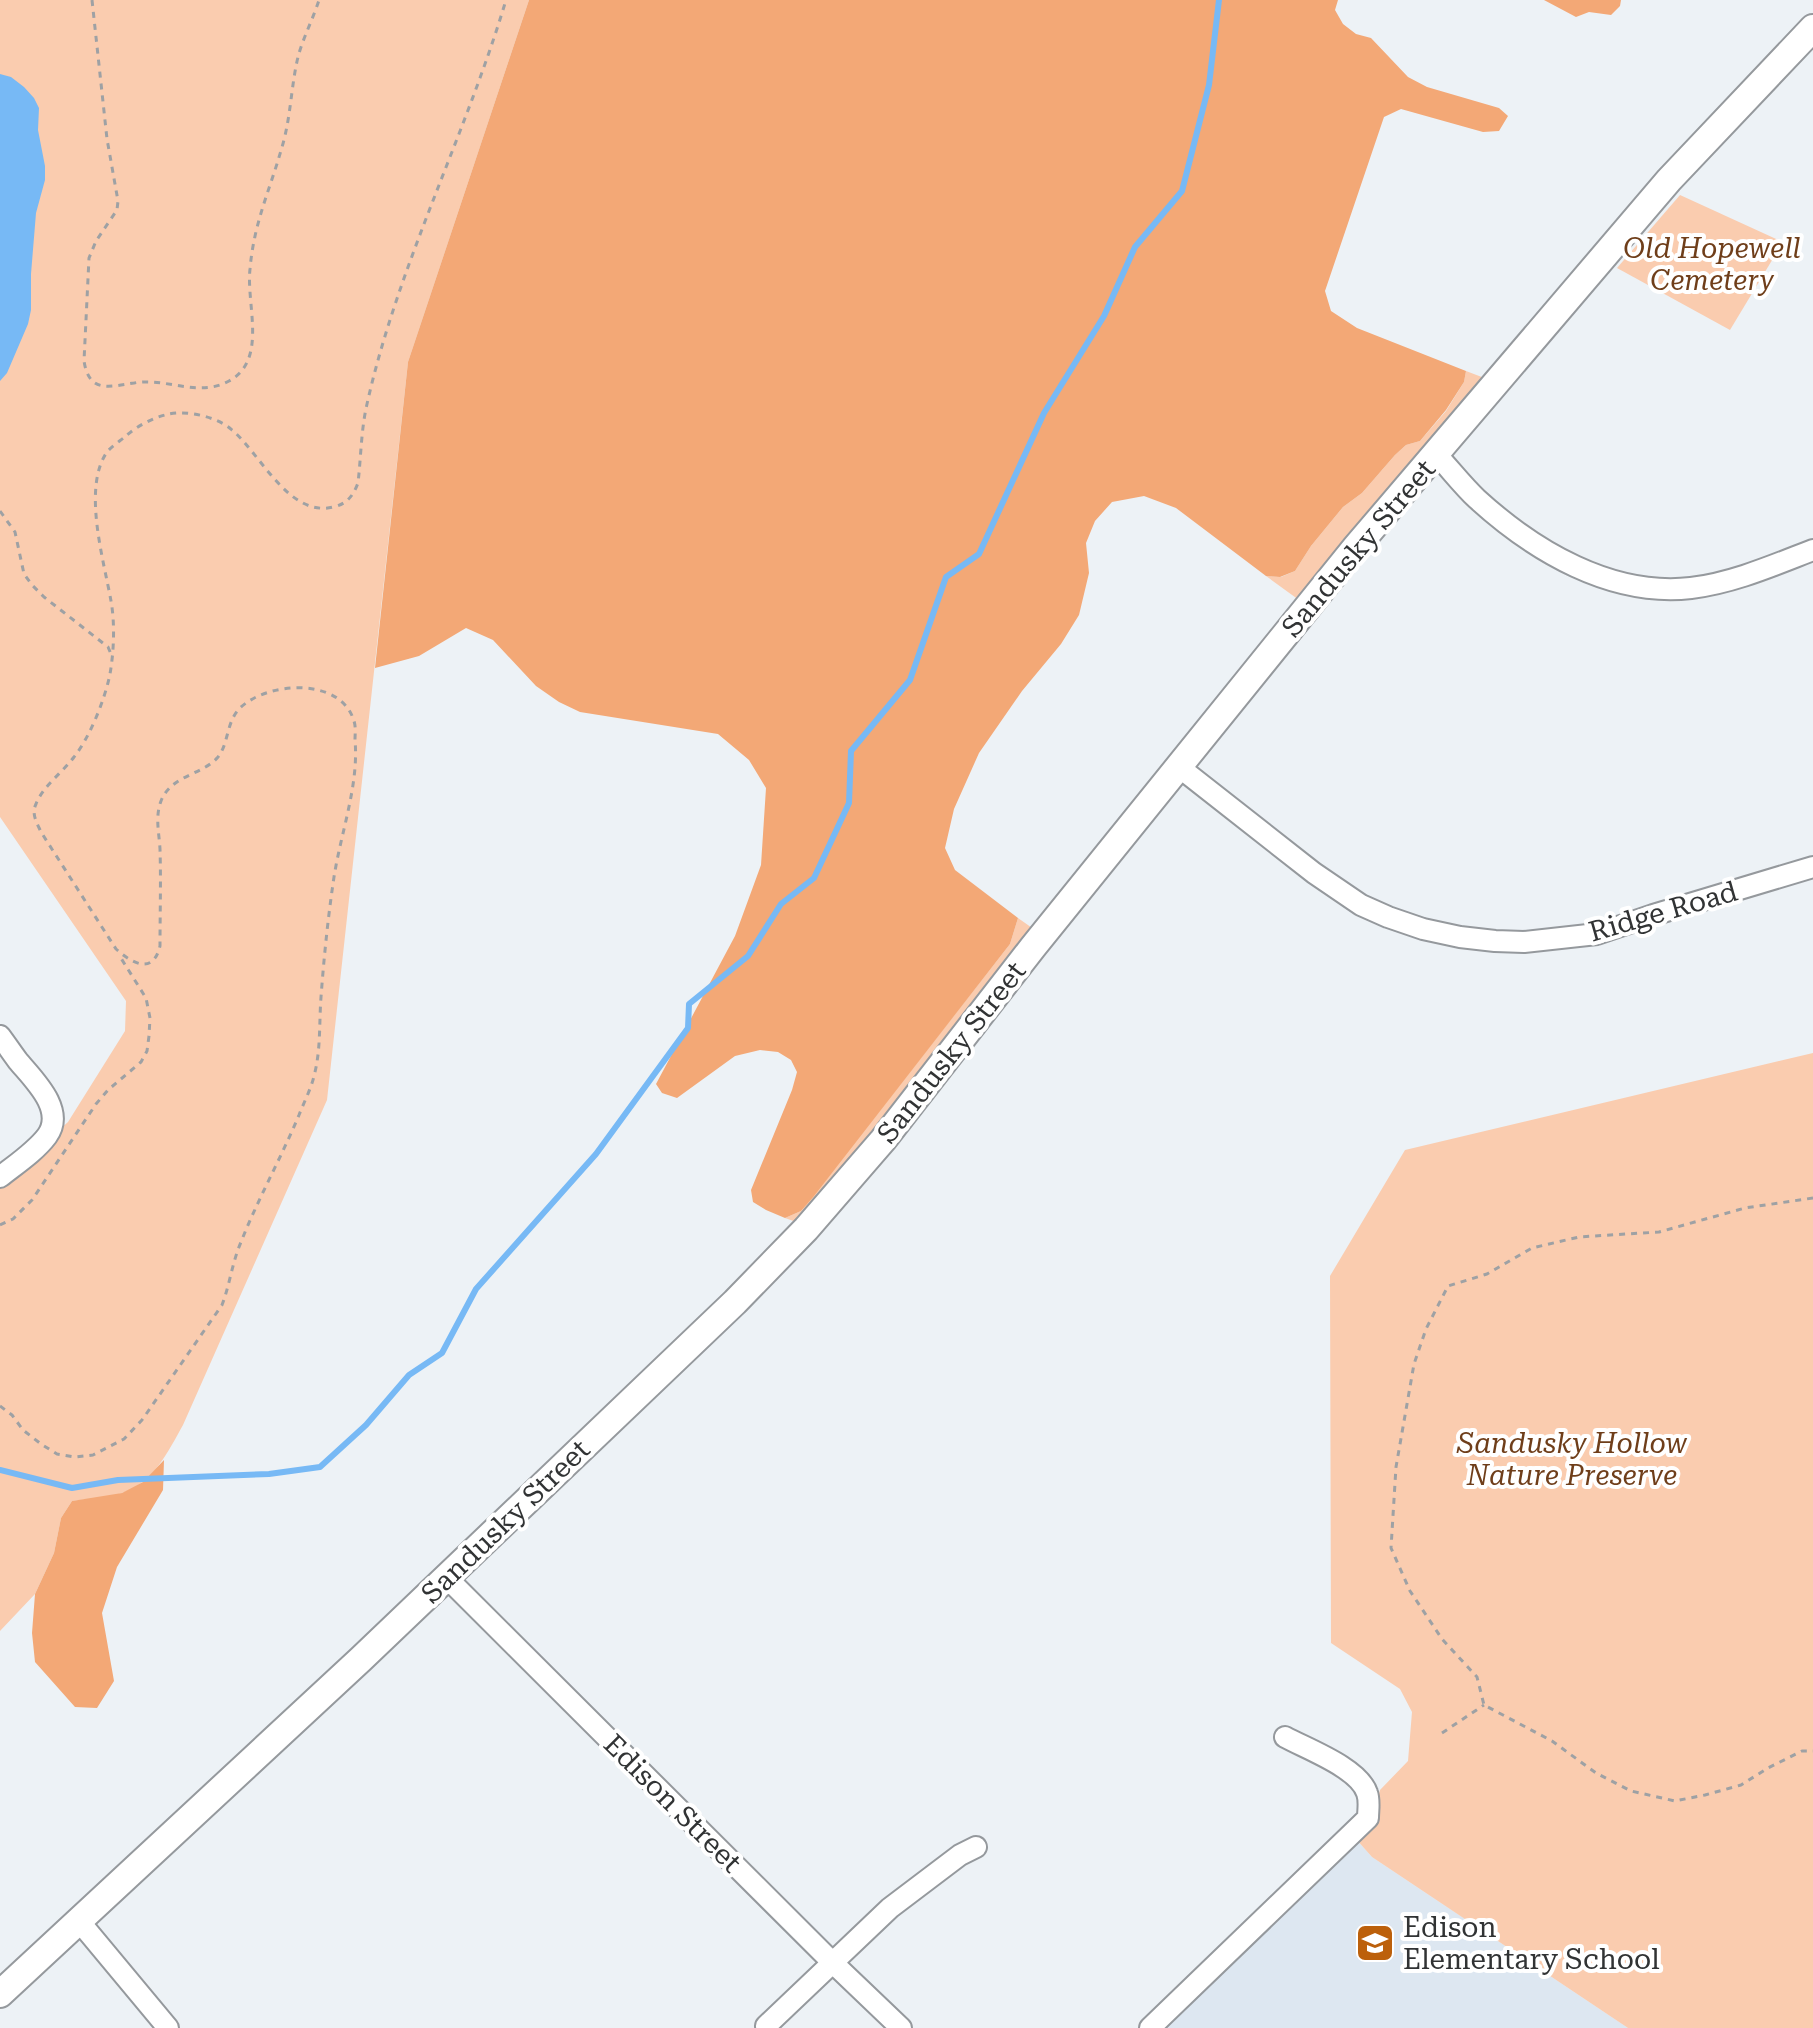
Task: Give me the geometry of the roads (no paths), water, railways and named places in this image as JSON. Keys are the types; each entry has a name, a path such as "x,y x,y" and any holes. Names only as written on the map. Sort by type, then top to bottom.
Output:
{"main road":[{"name":"Sandusky Street","path":"0,1994 446,1577 735,1302 806,1229 883,1140 1033,947 1356,547 1669,180 1813,28"}],"street":[{"path":"1436,454 1476,498 1536,545 1594,574 1645,588 1692,588 1742,575 1813,550"},
{"name":"Ridge Road","path":"1179,767 1314,873 1361,905 1423,929 1460,937 1524,942 1597,934 1813,867"},
{"path":"0,1036 42,1090 52,1112 51,1127 43,1141 0,1177"},
{"name":"Edison Street","path":"446,1577 901,2028"},
{"path":"1150,2028 1368,1818 1369,1797 1363,1784 1329,1760 1285,1737"},
{"path":"766,2026 890,1908 960,1855 976,1847"},
{"path":"79,1921 168,2028"}],"water":[{"path":"0,74 11,77 24,87 39,108 38,130 45,180 36,213 28,324 7,373 0,381"}],"waterway":[{"path":"0,1470 72,1488 118,1480 269,1474 320,1467 366,1425 409,1375 442,1353 476,1289 596,1154 688,1028 689,1004 748,956 781,904 814,878 849,803 851,751 910,680 946,577 979,554 1044,413 1104,316 1135,247 1182,191 1209,85 1219,0"}],"place":[{"name":"Edison Elementary School","path":"1375,1943"}],"park label":[{"name":"Old Hopewell Cemetery","path":"1712,264"},
{"name":"Sandusky Hollow Nature Preserve","path":"1572,1459"}]}
